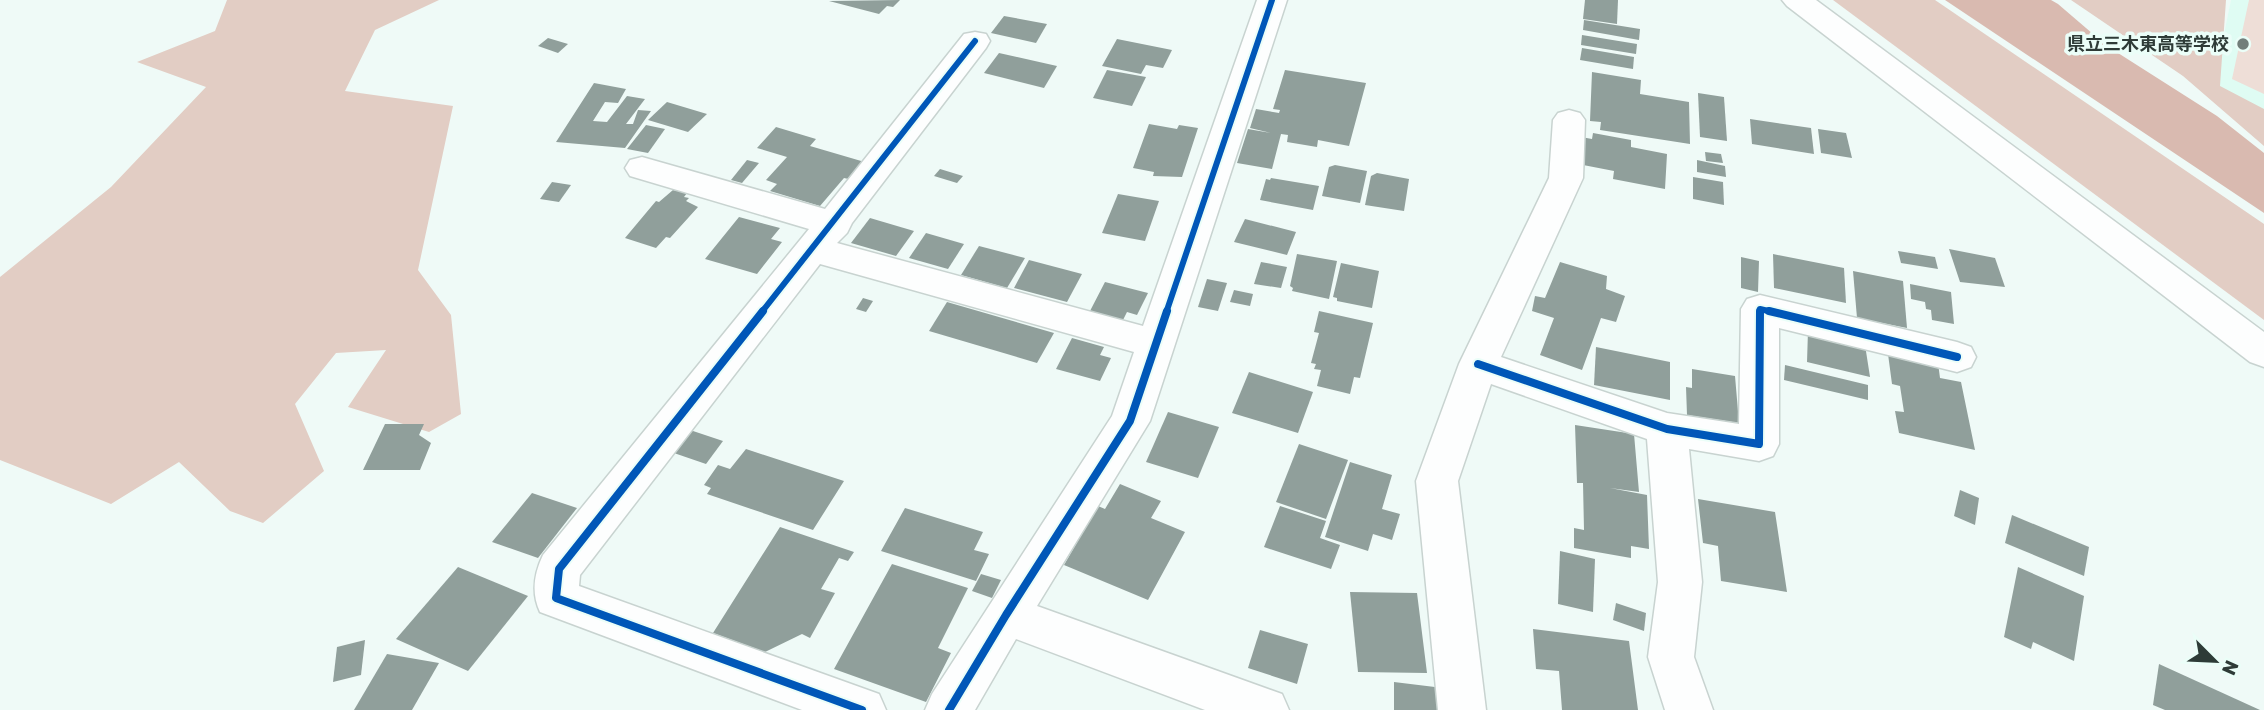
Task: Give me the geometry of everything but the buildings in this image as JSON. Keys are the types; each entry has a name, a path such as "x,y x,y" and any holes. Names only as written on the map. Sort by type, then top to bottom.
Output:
{"street":[{"path":"949,710 1006,615 1130,421 1272,0"},
{"path":"1797,0 2264,352"},
{"path":"862,710 556,598 559,569 975,41"},
{"path":"1462,710 1437,481 1478,364 1566,178 1569,120"},
{"path":"642,168 824,236 1156,344"},
{"path":"1478,364 1667,429 1759,444 1760,309 1957,357"},
{"path":"1667,429 1680,582 1671,657 1689,710"},
{"path":"1006,615 1265,710"}],"shaded area":[{"path":"227,0 439,0 375,30 345,91 453,106 418,270 451,315 461,414 429,432 348,407 386,350 336,353 295,404 324,471 263,523 230,511 179,462 111,504 0,460 0,277 111,187 206,87 137,62 215,31"},
{"path":"1833,0 1935,0 2264,224 2264,320"},
{"path":"1945,0 2051,0 2058,4 2107,46 2217,116 2264,153 2264,213"},
{"path":"2071,0 2226,0 2220,86 2264,109 2264,146 2183,76"},
{"name":"県立三木東高等学校","path":"2231,0 2264,0 2264,115 2213,88"},
{"path":"2249,0 2264,0 2264,94 2232,79"}],"cycle path":[{"path":"949,710 1006,615 1130,421 1272,0"},
{"path":"862,710 556,598 559,569 975,41"},
{"path":"1478,364 1667,429 1759,444 1760,309 1957,357"}],"place":[{"name":"県立三木東高等学校","path":"2243,44"}]}
